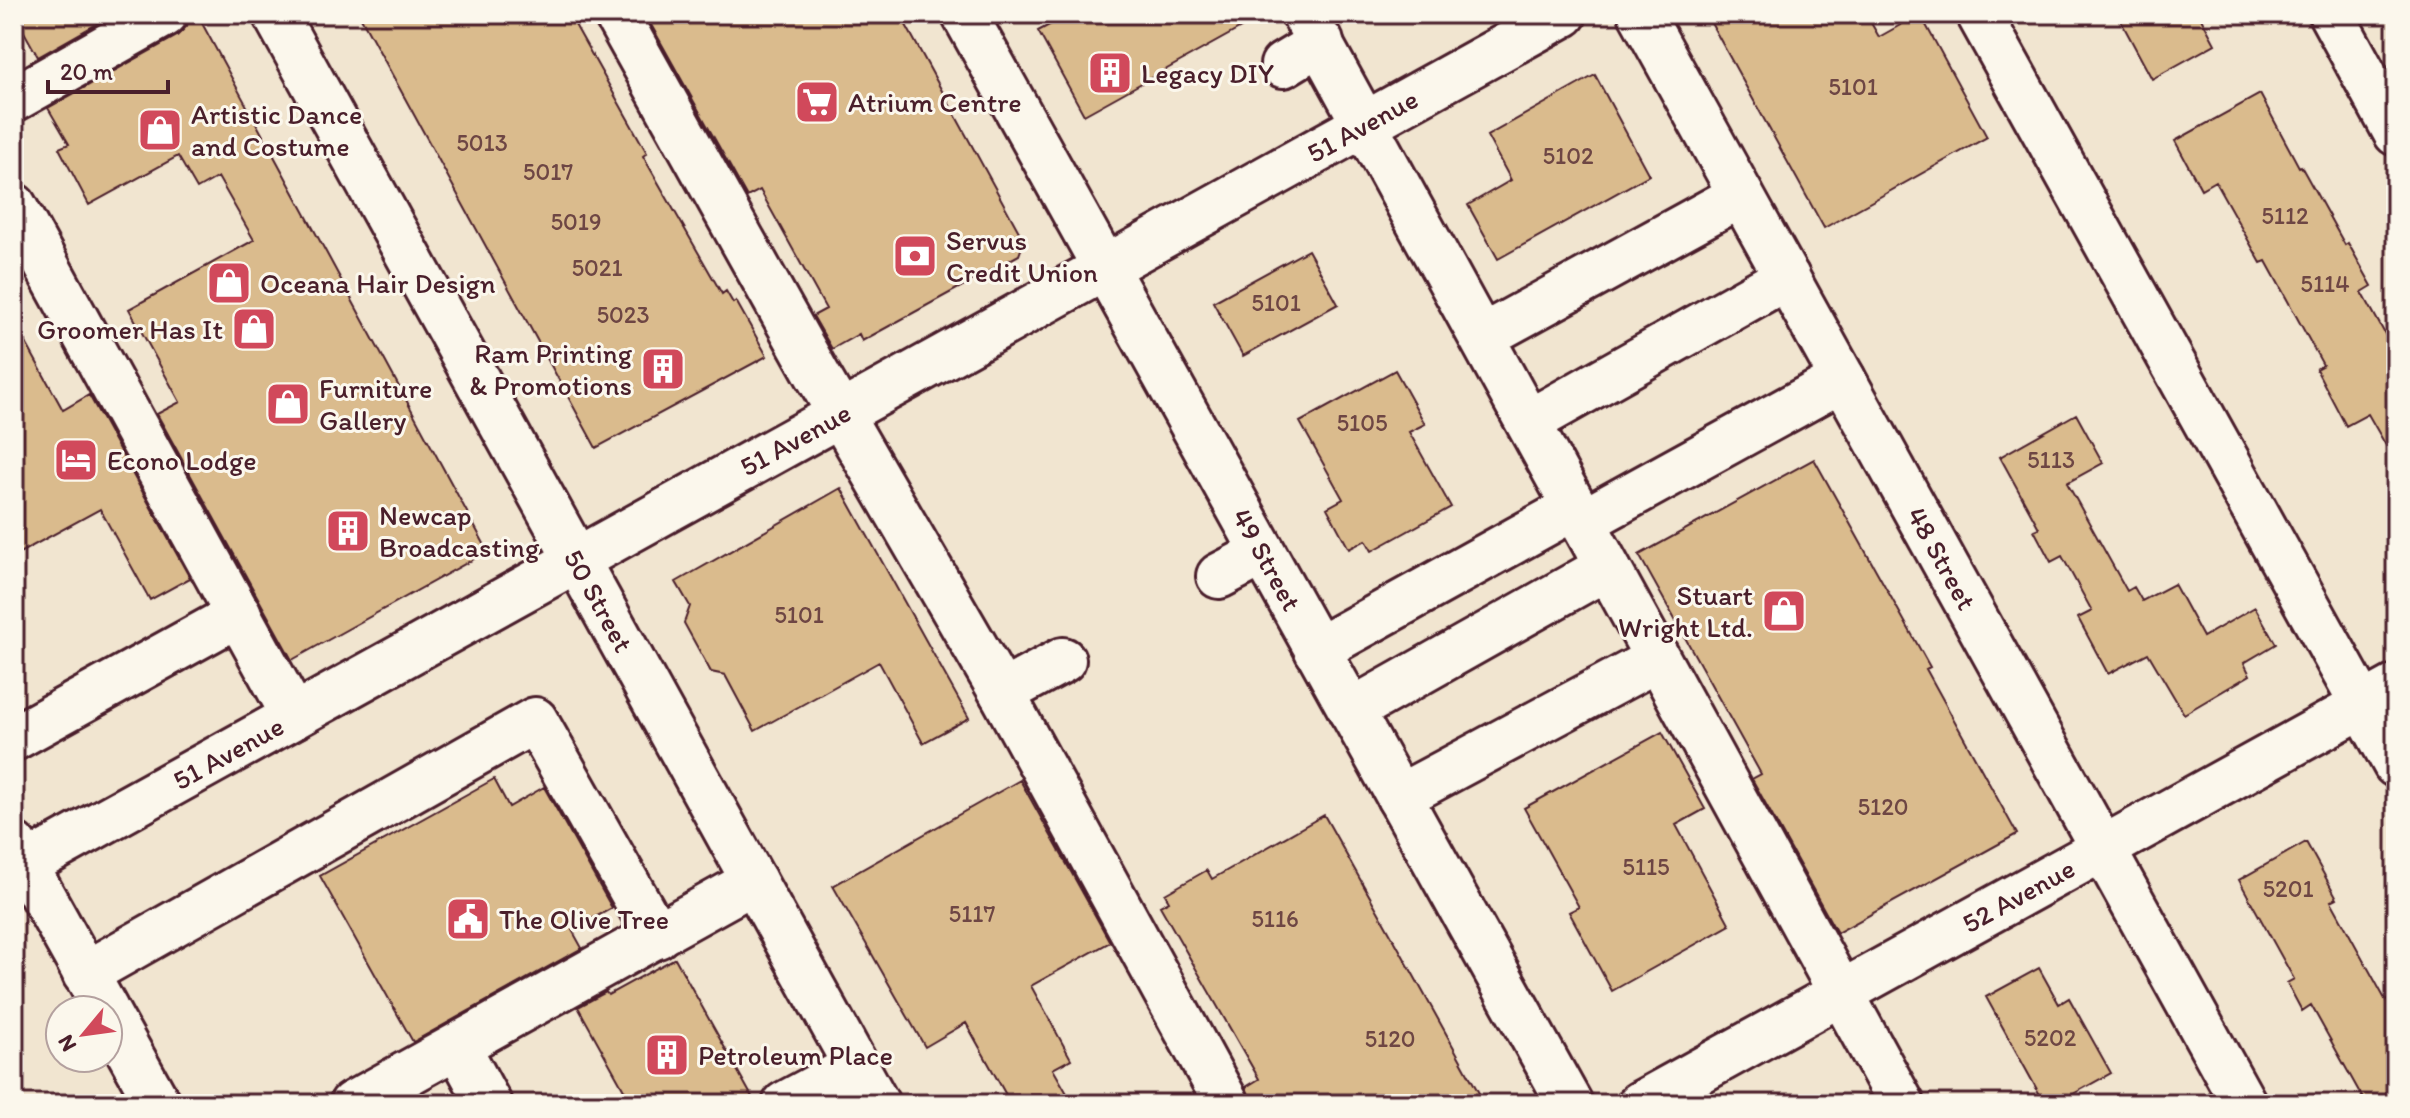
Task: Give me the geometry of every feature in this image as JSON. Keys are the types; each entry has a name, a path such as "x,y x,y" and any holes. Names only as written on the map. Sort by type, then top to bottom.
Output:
{"street":[{"path":"14,99 165,14"},
{"name":"50 Street","path":"275,14 877,1104"},
{"path":"616,14 841,415 1002,693 1227,1104"},
{"name":"49 Street","path":"964,14 1570,1104"},
{"name":"51 Avenue","path":"20,855 294,716 1564,14"},
{"name":"48 Street","path":"1641,14 2244,1104"},
{"path":"1979,14 2380,696 2396,765"},
{"path":"2331,14 2396,133"},
{"path":"1283,65 1312,28 1529,422 1572,518 1902,1104"},
{"path":"1482,337 1741,195"},
{"path":"14,206 294,716"},
{"path":"1529,422 1787,277"},
{"path":"1317,650 1843,379"},
{"path":"1219,576 1263,553"},
{"path":"1351,711 1593,575"},
{"path":"14,738 239,614"},
{"path":"1002,693 1063,660"},
{"path":"1399,797 1644,666"},
{"name":"52 Avenue","path":"1640,1104 2380,696"},
{"path":"108,994 535,720 657,936"},
{"path":"20,855 97,994"},
{"path":"352,1104 754,881"},
{"path":"124,1042 158,1104"},
{"path":"458,1047 489,1104"},
{"path":"785,1104 856,1066"}],"building":[{"path":"14,14 114,14 38,57"},
{"path":"190,14 197,14 488,551 292,660 157,414 180,402 129,309 254,240 218,177 197,189 178,156 89,205 59,148 69,144 48,108 177,36 187,26"},
{"path":"359,14 569,14 647,153 643,156 722,294 726,291 733,303 736,301 767,356 596,448"},
{"name":"Atrium Centre","path":"645,14 900,14 1024,241 1019,255 862,341 859,334 832,349 813,316 826,309 760,190 747,197"},
{"name":"Legacy DIY","path":"1070,14 1266,14 1084,115 1038,31"},
{"path":"1706,14 1866,14 1879,37 1920,14 1987,137 1824,228"},
{"path":"2117,14 2199,14 2215,44 2152,79"},
{"path":"1595,75 1649,175 1498,259 1468,205 1511,180 1487,136"},
{"path":"2260,94 2299,167 2372,286 2362,292 2396,354 2396,463 2368,414 2346,426 2316,369 2323,365 2266,261 2261,263 2215,181 2201,189 2175,141"},
{"path":"1308,250 1338,304 1243,356 1213,302"},
{"name":"Econo Lodge","path":"14,321 63,410 89,395 190,578 150,600 100,509 14,556"},
{"path":"1395,370 1425,424 1409,432 1451,507 1372,551 1366,540 1349,549 1327,508 1343,499 1300,422"},
{"path":"2076,414 2103,463 2067,483 2127,591 2134,587 2142,601 2174,584 2203,637 2255,607 2276,644 2244,663 2250,675 2184,714 2148,653 2108,674 2078,618 2092,611 2062,556 2051,562 2034,530 2039,528 2000,457"},
{"path":"1814,459 1930,667 1926,669 2017,834 1837,933 1752,779 1761,774 1639,555"},
{"path":"841,488 969,718 923,743 879,662 755,731 725,675 711,672 684,623 690,606 676,582"},
{"path":"1662,732 1705,809 1676,825 1730,925 1612,991 1569,912 1579,907 1524,808"},
{"name":"The Olive Tree","path":"494,779 509,807 544,787 612,908 572,930 582,948 413,1042 320,876"},
{"path":"1020,780 1110,942 1031,986 1071,1059 1053,1069 1073,1104 1011,1104 966,1023 925,1047 833,886"},
{"path":"1324,815 1485,1104 1252,1104 1246,1087 1259,1079 1160,906 1169,901 1165,894 1207,870 1212,879"},
{"path":"2306,842 2337,898 2331,901 2386,1001 2396,996 2396,1104 2366,1104 2311,1005 2302,1011 2287,983 2294,979 2239,880"},
{"name":"Petroleum Place","path":"675,958 756,1104 632,1104 578,1007 606,992 608,995"},
{"path":"2039,968 2059,1004 2069,998 2111,1073 2055,1104 2045,1104 1986,997"}],"place":[{"name":"Legacy DIY","path":"1110,73"},
{"name":"Atrium Centre","path":"817,102"},
{"name":"Artistic Dance and Costume","path":"160,130"},
{"name":"Servus Credit Union","path":"915,256"},
{"name":"Oceana Hair Design","path":"229,283"},
{"name":"Groomer Has It","path":"254,329"},
{"name":"Ram Printing & Promotions","path":"663,369"},
{"name":"Furniture Gallery","path":"288,404"},
{"name":"Econo Lodge","path":"76,460"},
{"name":"Newcap Broadcasting","path":"348,531"},
{"name":"Stuart Wright Ltd.","path":"1784,611"},
{"name":"The Olive Tree","path":"468,919"},
{"name":"Petroleum Place","path":"667,1055"}]}
